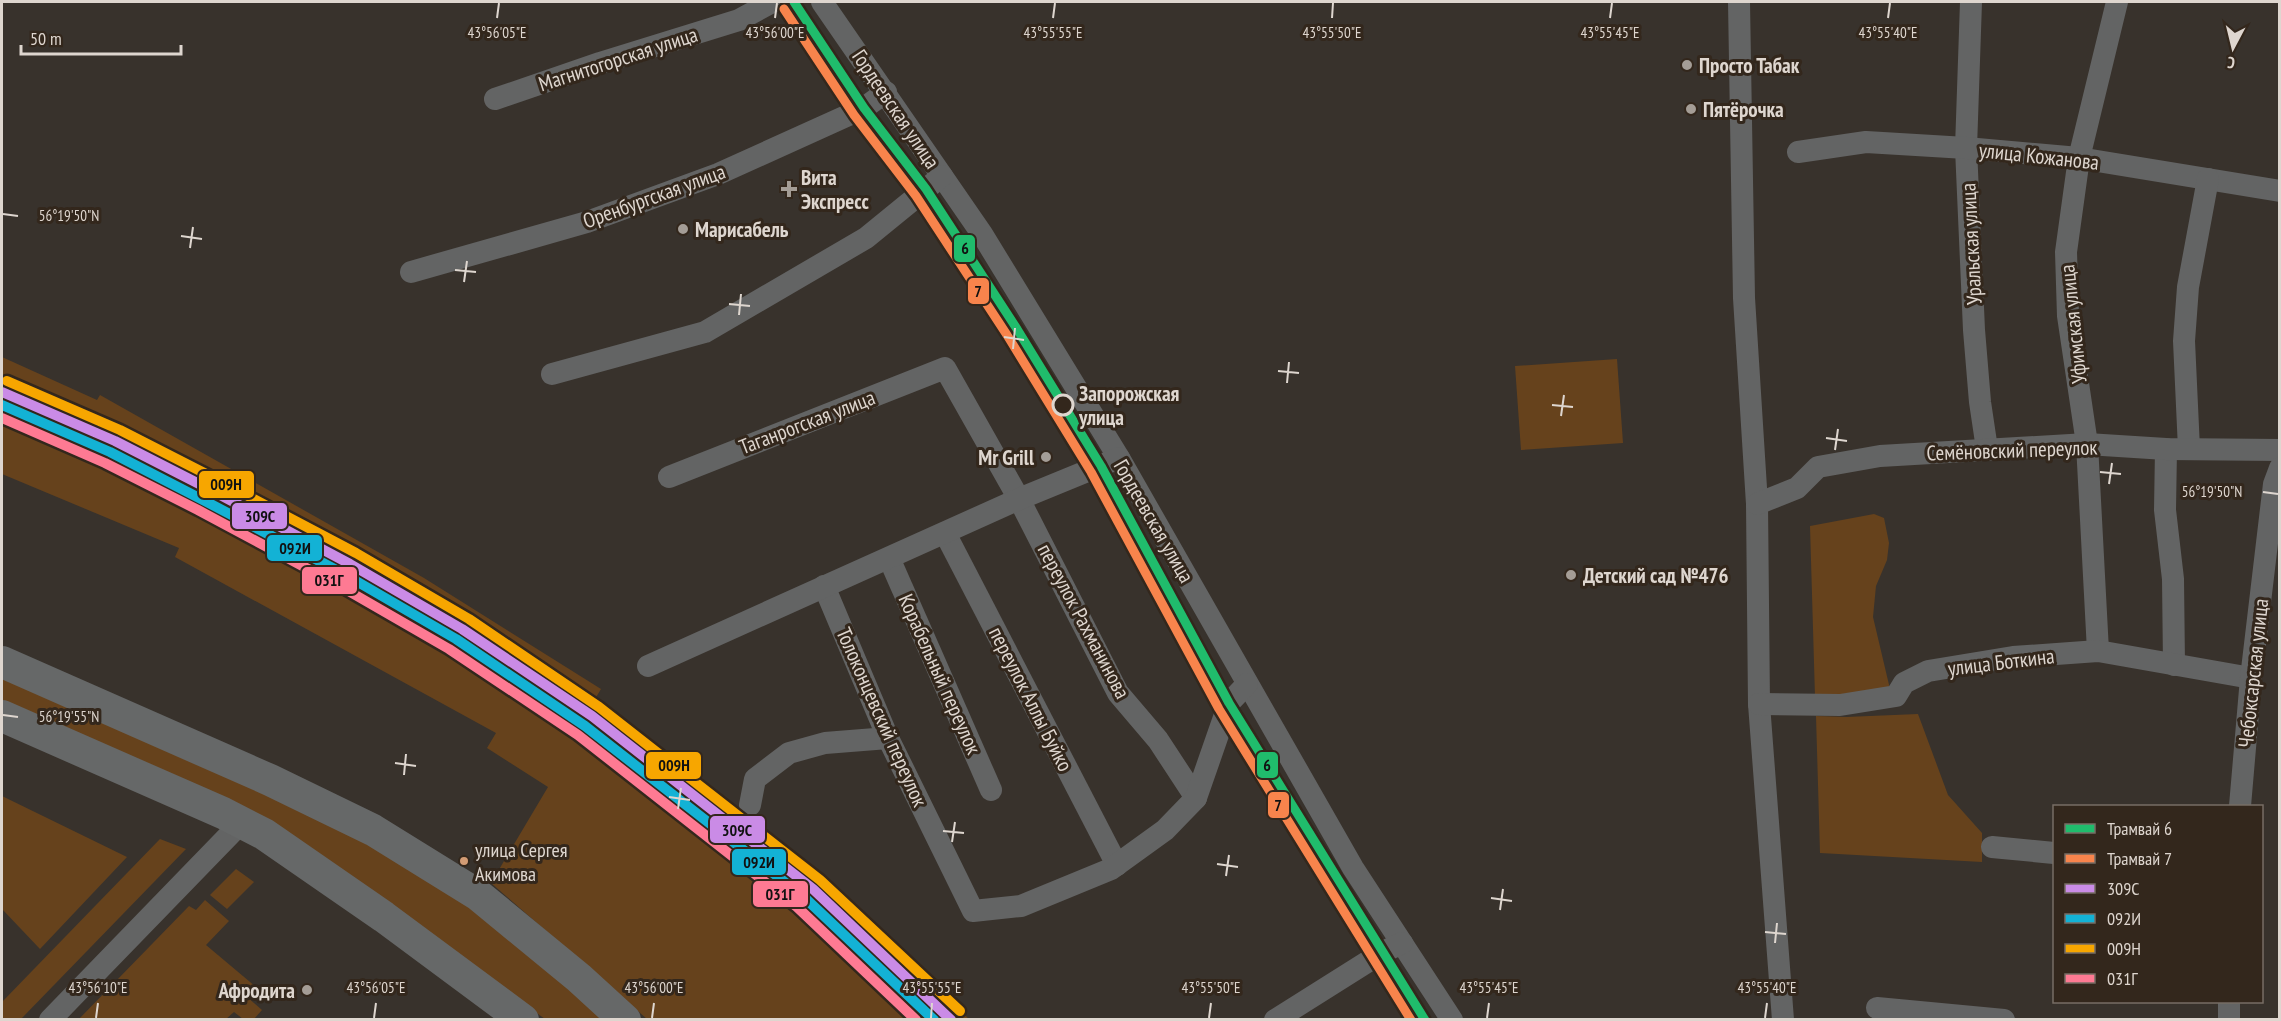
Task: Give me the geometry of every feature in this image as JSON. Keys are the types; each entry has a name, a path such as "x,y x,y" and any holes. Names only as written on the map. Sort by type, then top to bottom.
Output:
{"main road":[{"path":"2,662 270,780 373,830 478,895 579,978 625,1020"},
{"path":"2,716 264,834 384,917 522,1020"}],"street":[{"name":"Магнитогорская улица","path":"495,99 600,63 739,20 772,2"},
{"name":"Гордеевская улица","path":"822,2 982,234 1119,458 1353,868 1452,1020"},
{"path":"1739,2 1744,298 1756,504 1759,704 1783,1020"},
{"name":"Уральская улица","path":"1971,2 1966,148 1974,330 1980,402 1987,449"},
{"name":"Уфимская улица","path":"2098,651 2087,444 2068,315 2066,252 2079,159 2117,2"},
{"name":"Оренбургская улица","path":"411,272 586,222 718,174 864,108 886,92"},
{"name":"улица Кожанова","path":"1797,152 1866,142 1966,148 2079,159 2280,191"},
{"path":"552,374 705,332 866,238 942,176"},
{"path":"2189,449 2184,340 2188,286 2208,179"},
{"name":"Таганрогская улица","path":"669,477 945,368"},
{"name":"переулок Рахманинова","path":"945,368 1019,499 1118,693 1158,740 1196,798"},
{"name":"Семёновский переулок","path":"1756,504 1797,488 1818,467 1880,456 2087,444 2166,449 2280,450"},
{"path":"2166,449 2165,510 2173,579 2174,665"},
{"path":"648,666 1019,499 1119,458"},
{"name":"Чебоксарская улица","path":"2240,805 2274,484 2280,468"},
{"name":"переулок Аллы Буйко","path":"945,533 1117,865"},
{"name":"Корабельный переулок","path":"889,558 991,790"},
{"name":"Толоконцевский переулок","path":"824,586 888,738 973,911 1021,906 1117,865"},
{"name":"улица Боткина","path":"1759,704 1840,705 1896,696 1904,683 1928,671 2013,657 2098,651 2252,678"},
{"path":"1117,865 1165,830 1196,798 1229,703 1247,684"},
{"path":"750,805 755,779 789,753 825,743 888,738"},
{"path":"50,1020 241,823"},
{"path":"1992,848 2053,853"},
{"path":"1275,1020 1383,952 1402,943"},
{"path":"2229,1003 2229,1020"},
{"path":"1877,1008 2004,1020"}],"shaded area":[{"path":"2,357 97,400 100,395 424,578 601,689 592,704 804,869 969,1019 647,1019 491,883 548,787 487,748 496,733 175,557 179,548 2,474"},
{"path":"1617,359 1623,443 1521,450 1515,366"},
{"path":"1874,514 1884,518 1889,543 1887,560 1876,586 1873,617 1890,689 1815,697 1810,526"},
{"path":"2,676 368,840 458,895 609,1019 545,1019 357,883 2,704"},
{"path":"1918,714 1948,795 1982,833 1982,862 1820,853 1816,716"},
{"path":"2,796 127,857 40,949 2,909"},
{"path":"160,839 186,849 21,1019 2,1019 2,1002"},
{"path":"236,869 254,882 227,909 210,895"},
{"path":"205,900 229,921 206,945 256,987 247,997 262,1010 254,1019 243,1019 234,1012 226,1019 79,1019 189,906 196,910"}],"tram line":[{"name":"6","path":"794,2 864,108 926,189 1017,329 1101,466 1229,703 1425,1020"},
{"name":"7","path":"784,9 854,115 916,196 1007,335 1091,472 1219,709 1411,1020"}],"transit line":[{"name":"009Н","path":"7,381 120,430 214,478 356,553 469,619 599,707 820,880 960,1011"},
{"name":"309С","path":"2,392 115,441 209,489 350,564 462,629 592,716 813,889 951,1020"},
{"name":"092И","path":"2,405 110,452 344,574 456,639 585,726 805,898 934,1020"},
{"name":"031Г","path":"2,418 105,463 198,510 338,585 449,649 578,735 797,907 916,1020"}],"place":[{"name":"Просто Табак","path":"1687,65"},
{"name":"Пятёрочка","path":"1691,109"},
{"name":"Вита Экспресс","path":"789,189"},
{"name":"Марисабель","path":"683,229"},
{"name":"Запорожская улица","path":"1063,405"},
{"name":"Mr Grill","path":"1046,457"},
{"name":"Детский сад №476","path":"1571,575"},
{"name":"улица Сергея Акимова","path":"464,861"},
{"name":"Афродита","path":"307,990"}]}
